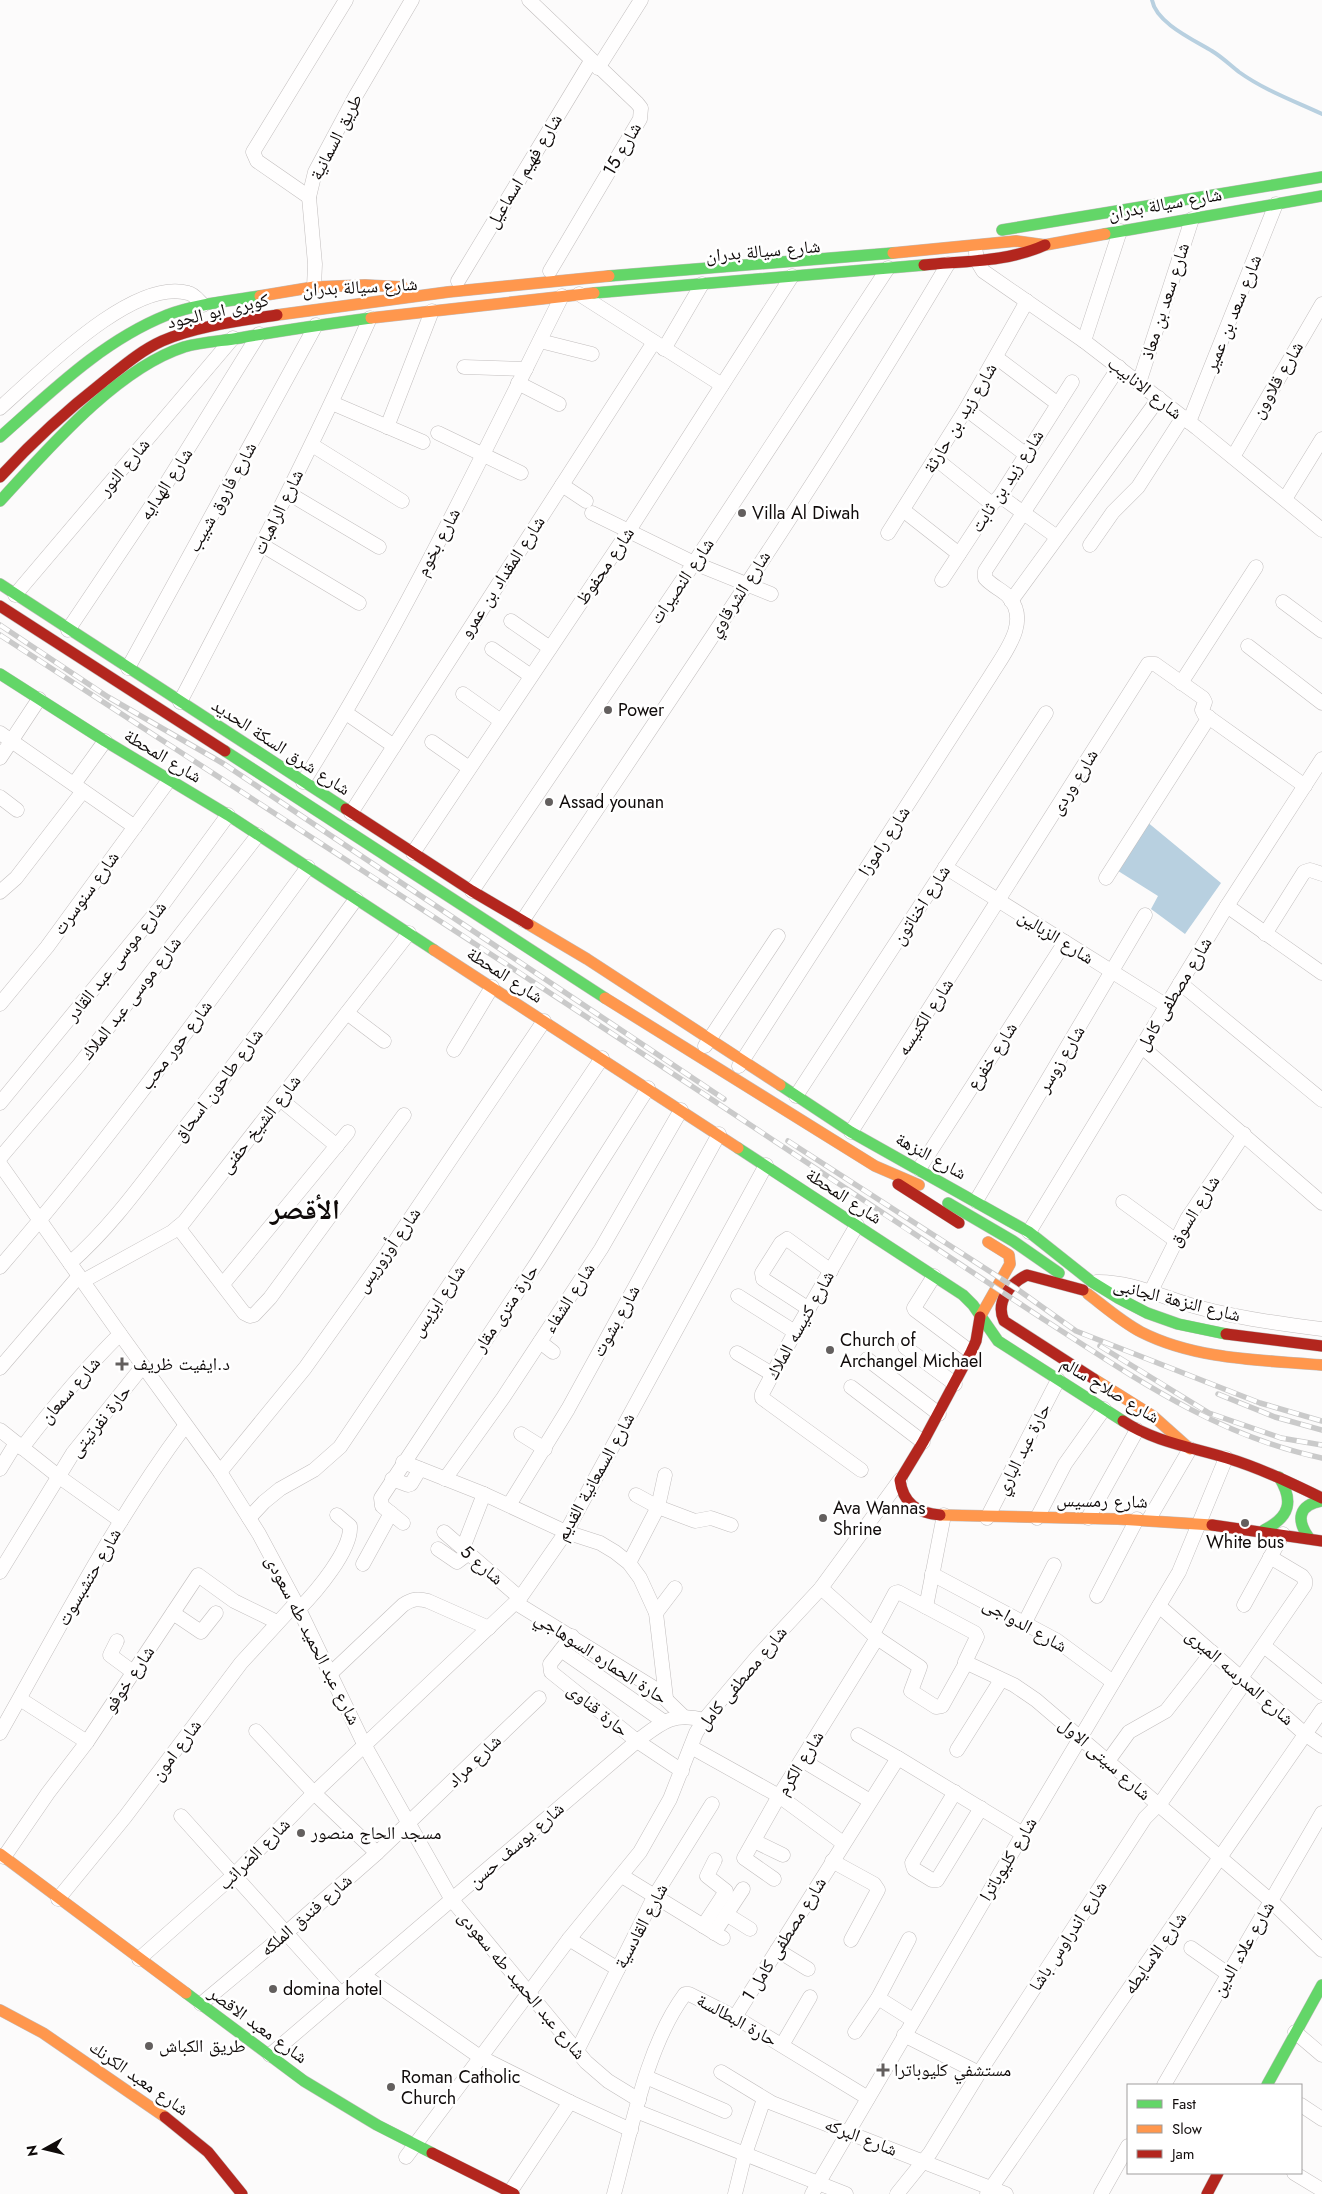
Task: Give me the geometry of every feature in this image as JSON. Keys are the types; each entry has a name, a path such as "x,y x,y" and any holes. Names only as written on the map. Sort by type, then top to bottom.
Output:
{"main road":[{"name":"شارع سيالة بدران","path":"994,230 1024,228 1322,177"},
{"path":"1231,193 1240,210"},
{"name":"شارع سيالة بدران","path":"0,500 61,438 144,366 170,352 185,347 370,318 579,294 977,261 1018,255 1045,245 1322,196"},
{"name":"شارع سيالة بدران","path":"402,298 519,284 803,262 1016,241 1045,245"},
{"name":"شارع سيالة بدران","path":"0,437 100,351 150,322 185,309 314,287 365,285 393,288 737,254"},
{"name":"كوبرى ابو الجود","path":"110,360 140,340 176,323 254,306 374,288 393,288"},
{"name":"كوبرى ابو الجود","path":"0,477 32,442 61,416 112,374 158,343 195,330 256,318 402,298"},
{"name":"شارع شرق السكة الحديد","path":"0,584 472,891 546,934"},
{"name":"شارع النزهة","path":"5,609 586,986 800,1121 876,1166 913,1182 969,1214 1088,1286 1178,1324 1210,1332 1322,1346"},
{"name":"شارع المحطة","path":"0,674 105,741 228,815 719,1134 971,1300 980,1317"},
{"path":"546,934 586,986"},
{"name":"شارع النزهة","path":"546,934 851,1132 1029,1232 1088,1286 1118,1318 1144,1332 1178,1346 1206,1353 1322,1365"},
{"name":"شارع مصطفى كامل","path":"876,1166 910,1192 1005,1252 1011,1260 980,1317 976,1341 955,1384 900,1480"},
{"path":"1088,1286 1027,1275 1016,1281 1000,1304 1000,1316 1004,1321 1152,1416 1190,1449"},
{"name":"شارع صلاح سالم","path":"980,1317 998,1341 1137,1430 1154,1438 1226,1458 1279,1477 1322,1500"},
{"path":"1206,1353 1210,1332"},
{"path":"1264,1530 1274,1526 1283,1518 1288,1508 1286,1486 1279,1477"},
{"name":"شارع رمسيس","path":"900,1480 902,1494 911,1506 924,1513 987,1518 1143,1519 1200,1523 1264,1530 1322,1541"},
{"path":"1309,1538 1302,1530 1300,1521 1302,1512 1308,1505 1322,1500"},
{"name":"شارع معبد الاقصر","path":"2,1856 139,1959 340,2104 512,2193"},
{"path":"1269,2084 1295,2032 1322,1985"},
{"name":"شارع معبد الكرنك","path":"0,2010 43,2033 173,2122 208,2152 242,2194"},
{"path":"1207,2194 1217,2174"}],"street":[{"path":"309,197 256,161 253,152 346,0"},
{"name":"طريق السمانية","path":"314,287 315,264 309,197 315,172 355,97 412,0"},
{"name":"شارع 15","path":"529,0 637,103 642,114 550,271"},
{"name":"شارع فهيم اسماعيل","path":"458,281 594,64 641,0"},
{"name":"شارع سعد بن عمير","path":"1090,545 1120,505 1138,488 1186,419 1276,204"},
{"name":"شارع سعد بن معاذ","path":"1139,383 1192,219"},
{"path":"1084,340 1120,231"},
{"path":"974,245 977,261"},
{"name":"شارع الانابيب","path":"977,261 983,271 1084,340 1186,419 1322,530"},
{"name":"شارع الشرقاوي","path":"523,920 893,358 948,264"},
{"name":"شارع النصيرات","path":"472,891 694,564 888,268"},
{"name":"شارع محفوظ","path":"412,852 628,532 792,276"},
{"name":"شارع المقداد بن عمرو","path":"351,813 562,485 702,284"},
{"path":"0,408 89,331 135,301 152,294 171,291 190,293 203,305"},
{"path":"579,294 722,385"},
{"name":"شارع بخوم","path":"303,782 346,713 483,455 562,296"},
{"name":"شارع زيد بن حارثة","path":"888,533 936,459 997,358 1027,301"},
{"name":"شارع قلاوون","path":"1233,457 1322,304"},
{"path":"388,427 432,311"},
{"name":"شارع الراهبات","path":"180,702 312,445 370,318"},
{"name":"شارع فاروق شبيب","path":"128,668 316,326"},
{"name":"شارع الهدايه","path":"68,630 166,484 259,334"},
{"name":"شارع النور","path":"15,595 234,338"},
{"path":"540,341 592,354"},
{"path":"997,358 1058,404"},
{"path":"464,367 526,369"},
{"path":"1119,367 985,571 985,578 1011,601 1159,398"},
{"name":"شارع زيد بن ثابت","path":"942,580 1072,382"},
{"path":"518,383 559,404"},
{"path":"332,403 423,442"},
{"path":"966,409 1025,454"},
{"path":"438,433 521,473"},
{"path":"1285,499 1322,438"},
{"path":"312,445 402,501"},
{"path":"936,459 996,500 1024,513 1058,537"},
{"path":"562,485 589,507 628,532 694,564 771,594"},
{"path":"288,493 380,547"},
{"path":"903,510 959,554"},
{"path":"262,545 359,603"},
{"path":"1256,566 1181,683 1205,700 1202,710 1208,717 1305,786"},
{"name":"شارع راموزا","path":"732,1077 991,675 1018,625 1017,614 1011,601"},
{"path":"1283,602 1322,631"},
{"path":"511,621 550,648"},
{"path":"1248,646 1322,703"},
{"path":"492,649 531,676"},
{"name":"شارع وردى","path":"999,901 1150,663 1181,683"},
{"path":"463,694 501,722"},
{"path":"0,758 38,699"},
{"path":"346,713 394,746"},
{"name":"شارع اخناتون","path":"796,1096 1046,713"},
{"path":"1106,878 1208,717"},
{"path":"0,733 135,827"},
{"path":"2,887 16,878 79,787 105,741"},
{"path":"432,742 469,768"},
{"name":"شارع مصطفى كامل","path":"1029,1232 1166,1006 1322,759"},
{"name":"شارع سنوسرت","path":"0,1004 47,946 169,780"},
{"path":"0,797 17,810"},
{"name":"شارع موسى عبد القادر","path":"0,1103 163,904 228,815"},
{"name":"شارع موسى عبد الملاك","path":"0,1158 79,1065 258,835"},
{"name":"شارع حور محب","path":"0,1267 40,1221 173,1050 308,867"},
{"name":"شارع الزبالين","path":"945,868 1166,1006"},
{"path":"1265,934 1304,872 1310,870 1322,874"},
{"name":"شارع طاحون اسحاق","path":"70,1263 110,1225 128,1203 227,1075 356,899"},
{"name":"شارع الكنيسه","path":"851,1132 999,901"},
{"path":"1228,906 1265,934 1322,972"},
{"name":"شارع زوسر","path":"976,1201 1144,915"},
{"name":"شارع الشيخ حفنى","path":"0,1368 81,1279 178,1227 409,933"},
{"path":"699,1056 778,936"},
{"name":"شارع خفرع","path":"919,1169 1065,942"},
{"path":"1180,984 1322,1100"},
{"path":"454,1050 492,987"},
{"path":"347,1013 384,1041"},
{"name":"شارع أوزوريس","path":"220,1472 305,1368 544,1021"},
{"path":"1142,1047 1322,1203"},
{"name":"شارع ايزيس","path":"249,1518 264,1502 314,1470 340,1447 602,1058"},
{"name":"حارة مترى مقار","path":"391,1513 380,1502 392,1479 538,1261 648,1088"},
{"path":"280,1098 337,1146"},
{"name":"شارع الشفاء","path":"445,1479 503,1398 601,1249 681,1110"},
{"path":"178,1227 244,1313 250,1316 256,1313 270,1298 404,1115"},
{"path":"222,1284 348,1132"},
{"name":"شارع بشوت","path":"510,1505 545,1448 719,1134"},
{"name":"شارع السوق","path":"1151,1292 1175,1240 1244,1134"},
{"name":"شارع السمعانية القديم","path":"366,1746 518,1600 566,1532 766,1165"},
{"name":"شارع عبد الحميد طه سعودى","path":"3,1174 40,1221 185,1426 220,1472 249,1518 297,1606 366,1746 452,1900 577,2051 597,2072 638,2105 815,2188 846,2194"},
{"path":"1123,1202 1175,1240"},
{"name":"شارع كنيسه الملاك","path":"857,1225 795,1332 772,1374 762,1394 762,1398 861,1470"},
{"path":"809,1309 763,1279 762,1273 782,1243 787,1239 830,1271"},
{"path":"934,1276 914,1310 971,1352"},
{"name":"شارع النزهة الجانبى","path":"1088,1286 1122,1283 1218,1312 1322,1329"},
{"path":"738,1296 795,1332"},
{"name":"شارع سمعان","path":"0,1469 85,1370 120,1334"},
{"path":"540,1342 553,1352"},
{"path":"905,1347 955,1384"},
{"path":"737,1353 772,1374"},
{"path":"867,1359 939,1414"},
{"name":"حارة نفرتيتى","path":"0,1572 58,1476 81,1442 143,1366"},
{"name":"حارة عبد الباري","path":"987,1518 1058,1380"},
{"path":"851,1387 923,1442"},
{"path":"1037,1518 1065,1464 1104,1409"},
{"name":"شارع حتشبسوت","path":"0,1733 121,1521 162,1457 185,1426"},
{"path":"0,1430 58,1476 121,1521"},
{"path":"1088,1518 1137,1430"},
{"path":"521,1434 545,1448"},
{"path":"1097,1596 1143,1519 1190,1449"},
{"name":"شارع كليوباترا","path":"815,2188 1188,1555 1226,1458"},
{"path":"403,1462 510,1505 566,1532 600,1543 629,1563 645,1586 656,1612 666,1698"},
{"path":"392,1479 408,1486 420,1469"},
{"path":"629,1563 658,1507 665,1475"},
{"name":"شارع مصطفى كامل","path":"406,2156 569,1939 622,1876 656,1826 682,1771 690,1747 704,1720 757,1656 821,1588 900,1480"},
{"path":"438,1549 457,1562 462,1560 484,1494"},
{"path":"636,1495 658,1507 695,1521 711,1518 731,1525"},
{"path":"363,1564 391,1513 403,1523"},
{"name":"شارع امون","path":"58,1899 126,1817 241,1663 277,1622 324,1582 350,1533 350,1526 337,1515"},
{"path":"821,1588 875,1636 920,1667 911,1691 938,1708 942,1706 966,1663 965,1659 976,1634 926,1608 944,1515"},
{"name":"شارع 5","path":"444,1532 466,1550 518,1600"},
{"path":"1244,1605 1283,1534"},
{"name":"شارع اندراوس باشا","path":"897,2194 924,2162 979,2073 1145,1818 1158,1805 1305,1585 1305,1580 1302,1576 1270,1557"},
{"path":"1025,1622 1054,1565"},
{"name":"شارع الدواجى","path":"932,1574 1025,1622 1063,1645 1113,1682"},
{"name":"شارع خوفو","path":"2,1856 87,1742 200,1575 230,1598 277,1622"},
{"path":"656,1612 675,1588"},
{"name":"شارع الكرم","path":"774,1879 744,1860 754,1841 875,1636 895,1593 900,1592 926,1608"},
{"path":"330,1674 403,1605 411,1600 428,1601 489,1628"},
{"name":"حارة الحماره السوهاجي","path":"518,1600 654,1688 684,1717"},
{"name":"شارع المدرسه الميرى","path":"1159,1606 1305,1734 1322,1746"},
{"path":"173,1613 201,1632 216,1613"},
{"name":"حارة قناوى","path":"572,1636 550,1664 551,1672 636,1741 682,1771"},
{"path":"117,1641 110,1655 134,1672"},
{"path":"1264,1646 1322,1693"},
{"path":"561,1650 663,1721"},
{"path":"1108,1761 1129,1732 1166,1711 1212,1652"},
{"name":"شارع سيتى الاول","path":"966,1663 1031,1696 1271,1901 1322,1950"},
{"path":"957,1750 1002,1680"},
{"name":"شارع مراد","path":"408,1823 539,1698"},
{"path":"20,1699 87,1742"},
{"name":"شارع الاسايطه","path":"989,2191 1322,1710"},
{"name":"شارع يوسف حسن","path":"270,2055 636,1741 663,1721 684,1717 704,1720"},
{"path":"256,1731 314,1793 377,1853"},
{"path":"858,1735 1023,1834"},
{"name":"شارع الضرائب","path":"139,1959 234,1875 314,1793 366,1746"},
{"path":"690,1747 780,1796 843,1843"},
{"name":"شارع مصطفى كامل 1","path":"735,2017 761,1962 777,1950 898,1758"},
{"path":"802,1760 870,1800"},
{"path":"955,1792 912,1863 914,1869 932,1880 937,1880 981,1808"},
{"name":"شارع القادسية","path":"577,2051 654,1896 712,1804"},
{"name":"شارع علاء الدين","path":"1165,2084 1322,1813"},
{"path":"181,1816 341,1994"},
{"name":"شارع فندق الملكه","path":"201,2004 286,1933 377,1853 408,1823"},
{"path":"754,1841 783,1855"},
{"path":"713,1932 726,1891 707,1876 715,1860"},
{"path":"832,1861 874,1884 878,1890 851,1940"},
{"path":"622,1876 713,1932"},
{"path":"713,1932 743,1889"},
{"path":"726,1914 750,1928"},
{"path":"569,1939 618,1969"},
{"path":"855,2032 878,1998 909,1939"},
{"path":"1191,1948 1228,1974"},
{"path":"777,1950 808,1968"},
{"path":"363,1975 480,2057 631,2130"},
{"name":"حارة البطالسة","path":"614,2194 646,2077 657,2046 685,1994 689,1994 735,2017 868,2098"},
{"path":"782,2045 810,1997"},
{"path":"878,1998 914,2020"},
{"path":"1295,2032 1322,2055"},
{"path":"904,2035 979,2073"},
{"name":"شارع البركه","path":"721,2072 764,2099 924,2162 989,2191 1006,2194"},
{"path":"646,2077 725,2111"},
{"path":"735,2194 745,2154 764,2099"},
{"path":"512,2193 570,2102"},
{"path":"1302,2105 1322,2119"},
{"path":"1100,2194 1127,2148"},
{"path":"1296,2174 1322,2190"}],"water":[{"path":"1146,821 1221,883 1185,934 1151,909 1158,896 1115,869"}],"waterway":[{"path":"1152,0 1155,8 1168,23 1216,53 1239,72 1279,95 1322,114"}],"railway":[{"path":"0,625 108,697 224,764 724,1099"},
{"path":"0,635 690,1085 1109,1362 1176,1402 1246,1435 1283,1448 1322,1458"},
{"path":"788,1141 1017,1289 1076,1331 1260,1403 1322,1421"},
{"path":"1100,1346 1209,1413 1281,1438 1322,1445"},
{"path":"1218,1394 1275,1417 1322,1430"}],"traffic: fast":[{"path":"1002,230 1322,177"},
{"path":"1105,234 1322,196"},
{"path":"609,276 893,253"},
{"path":"594,293 924,265"},
{"path":"0,437 78,369 99,353 143,326 189,308 260,296"},
{"path":"0,501 84,413 133,373 159,358 184,347 198,344 371,318"},
{"path":"0,584 346,809"},
{"path":"0,674 105,741 228,815 434,950"},
{"path":"225,751 605,998"},
{"path":"780,1085 851,1132 1029,1232 1092,1282 1118,1298 1147,1313 1178,1324 1226,1334"},
{"path":"738,1148 963,1295 973,1305 998,1341 1123,1421"},
{"path":"948,1203 1013,1241 1059,1273"},
{"path":"1264,1530 1279,1520 1287,1508 1287,1494 1279,1477"},
{"path":"1309,1538 1302,1525 1302,1514 1308,1506 1322,1501"},
{"path":"1268,2084 1322,1985"},
{"path":"186,1993 304,2081 377,2125 432,2153"}],"traffic: slow":[{"path":"893,253 1016,241 1045,245 1105,234"},
{"path":"277,315 448,292 609,276"},
{"path":"260,296 314,287 365,285 403,287"},
{"path":"371,318 594,293"},
{"path":"528,924 587,959 780,1085"},
{"path":"434,950 738,1148"},
{"path":"605,998 875,1166 919,1185"},
{"path":"980,1317 1010,1264 1009,1255 988,1242"},
{"path":"1088,1294 1141,1332 1184,1348 1253,1360 1322,1365"},
{"path":"1094,1379 1153,1416 1190,1449"},
{"path":"940,1515 1118,1519 1212,1525"},
{"path":"0,1854 186,1993"},
{"path":"0,2010 43,2033 165,2117"}],"traffic: jam":[{"path":"924,265 1001,258 1031,251 1045,245"},
{"path":"0,477 24,451 89,393 146,350 162,341 189,331 277,315"},
{"path":"0,606 225,751"},
{"path":"346,809 472,891 528,924"},
{"path":"898,1184 959,1223"},
{"path":"1083,1290 1027,1275 1010,1288 1001,1307 1004,1321 1094,1379"},
{"path":"940,1515 925,1512 913,1506 904,1495 900,1480 923,1442 971,1352 976,1341 980,1317"},
{"path":"1226,1334 1322,1346"},
{"path":"1123,1421 1160,1439 1251,1466 1322,1498"},
{"path":"1212,1525 1322,1541"},
{"path":"165,2117 208,2152 242,2194"},
{"path":"432,2153 514,2194"},
{"path":"1207,2194 1217,2174"}],"place":[{"name":"Villa Al Diwah","path":"742,513"},
{"name":"Power","path":"608,710"},
{"name":"Assad younan","path":"549,802"},
{"name":"Church of Archangel Michael","path":"830,1350"},
{"name":"د.ايفيت ظريف","path":"122,1364"},
{"name":"Ava Wannas Shrine","path":"823,1518"},
{"name":"White bus","path":"1245,1523"},
{"name":"مسجد الحاج منصور","path":"301,1833"},
{"name":"domina hotel","path":"273,1989"},
{"name":"طريق الكباش","path":"149,2046"},
{"name":"مستشفي كليوباترا","path":"883,2070"},
{"name":"Roman Catholic Church","path":"391,2087"}],"district":[{"name":"الأقصر","path":"305,1209"}]}
